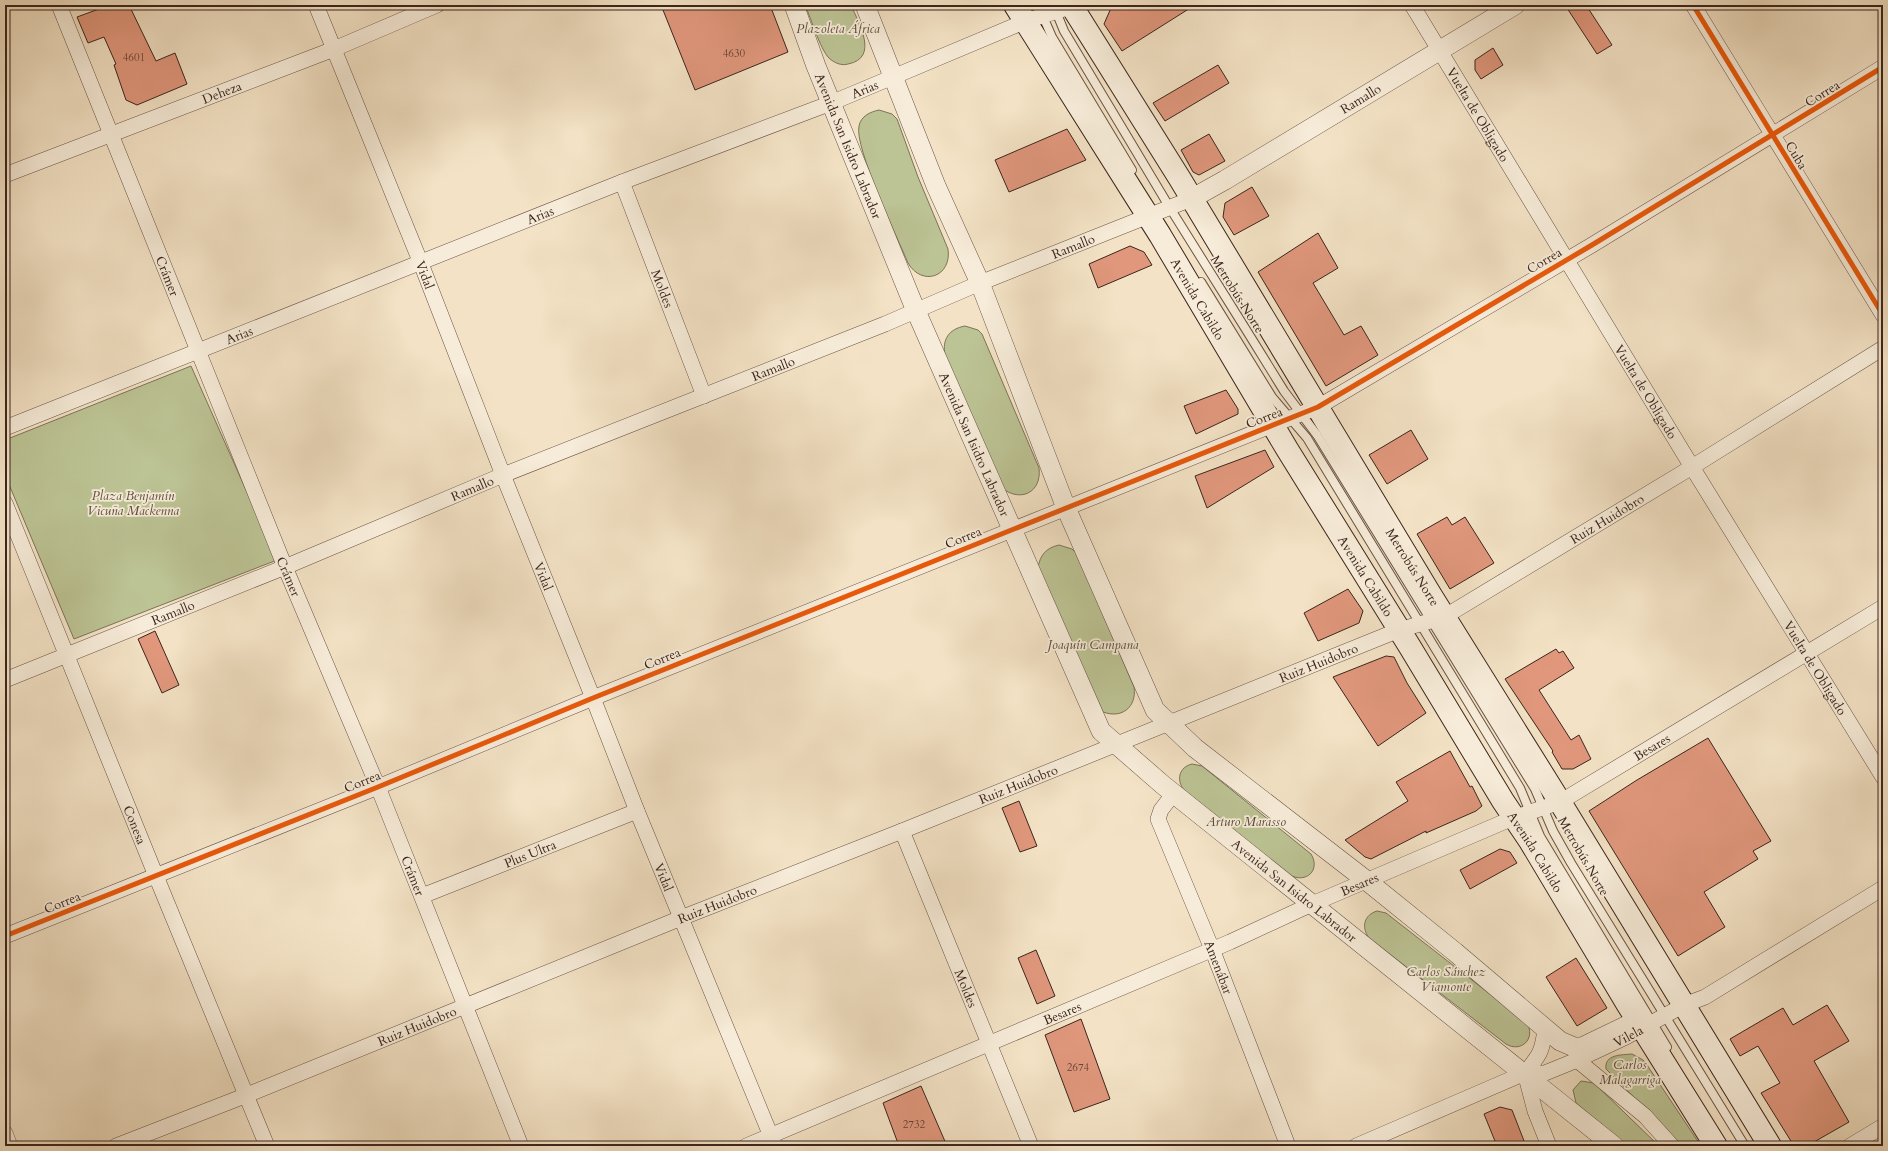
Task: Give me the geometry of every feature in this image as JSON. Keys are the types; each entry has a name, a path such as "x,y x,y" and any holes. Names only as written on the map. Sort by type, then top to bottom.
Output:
{"main road":[{"name":"Avenida Cabildo","path":"1050,9 1191,199 1295,416 1424,622 1537,810 1684,1005 1770,1146"},
{"name":"Avenida Cabildo","path":"1050,9 1158,213 1295,416 1424,622 1537,810 1716,1146"}],"street":[{"name":"Crámer","path":"59,5 285,567 378,787 521,1146"},
{"name":"Vidal","path":"316,5 420,261 503,475 637,811 773,1141"},
{"name":"Deheza","path":"5,175 334,49 437,5"},
{"name":"Avenida San Isidro Labrador","path":"794,5 831,103 916,311 1101,731 1174,793 1614,1146"},
{"path":"865,5 936,186 980,283 1066,508 1155,710 1167,723 1207,758 1367,881 1545,1028 1544,1047 1525,1074 1535,1111 1549,1146"},
{"name":"Vuelta de Obligado","path":"1412,5 1692,467 1883,777"},
{"name":"Ramallo","path":"5,680 285,567 503,475 916,311 980,283 1191,199 1225,180 1514,5"},
{"name":"Cuba","path":"1693,5 1883,315"},
{"name":"Arias","path":"5,428 420,261 622,182 831,103 1050,9"},
{"name":"Correa","path":"5,936 378,787 593,698 1011,529 1295,416 1566,259 1773,136 1883,68"},
{"name":"Moldes","path":"622,182 704,396"},
{"name":"Ruiz Huidobro","path":"116,1146 247,1096 681,918 902,831 1167,723 1424,622 1692,467 1883,348"},
{"name":"Conesa","path":"5,503 66,656 267,1146"},
{"name":"Besares","path":"746,1146 773,1141 989,1043 1212,949 1312,904 1537,810 1883,607"},
{"name":"Amenábar","path":"1174,793 1161,810 1158,819 1212,949 1288,1146"},
{"name":"Plus Ultra","path":"422,896 637,811"},
{"name":"Moldes","path":"902,831 1030,1146"},
{"name":"Vilela","path":"1545,1028 1560,1041 1574,1047 1582,1047 1649,1021 1705,997 1883,888"},
{"name":"Vilela","path":"1356,1146 1525,1074 1545,1074 1577,1060 1649,1021"},
{"path":"1577,1060 1645,1116 1672,1146"},
{"path":"1850,1146 1883,1126"},
{"path":"5,1133 10,1146"}],"lane":[{"path":"1050,9 1052,37 1137,178"},
{"name":"Metrobús Norte","path":"1050,9 1080,58 1158,213 1284,391 1295,416"},
{"name":"Metrobús Norte","path":"1197,277 1267,388 1295,416"},
{"name":"Metrobús Norte","path":"1537,810 1553,831 1571,863 1649,1021 1671,1053"},
{"name":"Metrobús Norte","path":"1649,1021 1745,1146"}],"green space":[{"name":"Plazoleta África","path":"805,5 851,5 862,30 865,47 863,55 858,60 843,65 831,60 819,41"},
{"path":"879,110 892,114 897,119 918,177 948,249 948,259 945,266 941,272 935,276 921,275 908,263 878,193 863,153 859,137 860,123 866,115"},
{"path":"965,326 978,330 982,334 1039,468 1037,483 1034,489 1029,493 1016,495 1002,488 945,355 944,349 948,336 959,327"},
{"name":"Plaza Benjamín Vicuña Mackenna","path":"191,366 277,560 74,639 5,475 5,440"},
{"name":"Joaquín Campana","path":"1059,545 1072,549 1077,554 1134,687 1131,706 1122,712 1110,714 1103,712 1038,568 1040,559 1044,553 1047,550"},
{"name":"Arturo Marasso","path":"1192,764 1202,766 1311,854 1314,860 1314,865 1310,874 1301,878 1290,875 1184,790 1180,782 1180,774 1184,768"},
{"name":"Carlos Sánchez Viamonte","path":"1377,911 1386,913 1527,1023 1530,1034 1526,1043 1517,1047 1506,1044 1369,938 1365,930 1365,922 1369,915"},
{"name":"Carlos Malagarriga","path":"1632,1054 1643,1060 1647,1065 1701,1146 1682,1146 1606,1069 1608,1060 1614,1056"},
{"path":"1581,1081 1594,1083 1659,1146 1628,1146 1576,1103 1573,1090"}],"building":[{"path":"110,5 129,5 156,61 175,53 187,84 137,105 126,100 114,65 116,64 104,37 88,43 77,17"},
{"path":"661,5 770,5 788,52 695,90"},
{"path":"1117,5 1195,5 1122,51 1104,24 1111,8"},
{"path":"1565,5 1586,5 1612,45 1597,54"},
{"path":"1493,48 1503,65 1481,79 1475,70 1475,60"},
{"path":"1218,65 1229,83 1165,121 1153,103"},
{"path":"1067,129 1086,160 1009,192 995,160"},
{"path":"1209,134 1225,161 1199,175 1193,172 1181,150"},
{"path":"1252,187 1269,216 1234,235 1223,217 1225,203"},
{"path":"1318,233 1338,268 1313,283 1344,335 1361,326 1378,355 1326,386 1258,272"},
{"path":"1130,246 1144,252 1152,265 1098,288 1089,264"},
{"path":"1226,390 1238,409 1238,414 1196,434 1184,406"},
{"path":"1411,430 1428,459 1387,484 1369,455"},
{"path":"1265,450 1274,467 1207,508 1195,476"},
{"path":"1447,517 1452,525 1465,517 1494,563 1450,589 1417,534"},
{"path":"1348,589 1363,611 1359,623 1318,641 1304,613"},
{"path":"155,631 179,685 162,693 138,639"},
{"path":"1556,649 1559,653 1563,651 1574,668 1539,690 1571,740 1579,735 1591,759 1573,769 1562,769 1552,752 1553,751 1505,679"},
{"path":"1386,656 1394,657 1407,683 1426,713 1378,746 1333,677"},
{"path":"1708,738 1771,841 1753,851 1758,859 1704,892 1725,927 1678,956 1589,811 1637,780"},
{"path":"1450,751 1470,787 1472,786 1482,806 1476,811 1426,833 1426,831 1371,859 1365,857 1345,840 1408,801 1396,782"},
{"path":"1019,801 1037,846 1020,852 1002,808"},
{"path":"1500,849 1510,852 1517,863 1470,889 1460,870"},
{"path":"1036,950 1055,996 1037,1004 1018,958"},
{"path":"1576,958 1607,1008 1577,1026 1546,977"},
{"path":"1827,1005 1849,1041 1814,1061 1849,1122 1807,1146 1794,1146 1761,1093 1780,1083 1758,1046 1740,1056 1730,1039 1783,1008 1793,1025"},
{"path":"1081,1019 1110,1099 1074,1112 1045,1035"},
{"path":"921,1086 947,1146 899,1146 883,1103"},
{"path":"1500,1107 1512,1110 1526,1146 1497,1146 1484,1114"}],"cycle path":[{"path":"1693,5 1883,315"},
{"path":"5,936 1318,407 1592,245 1883,67"}]}
